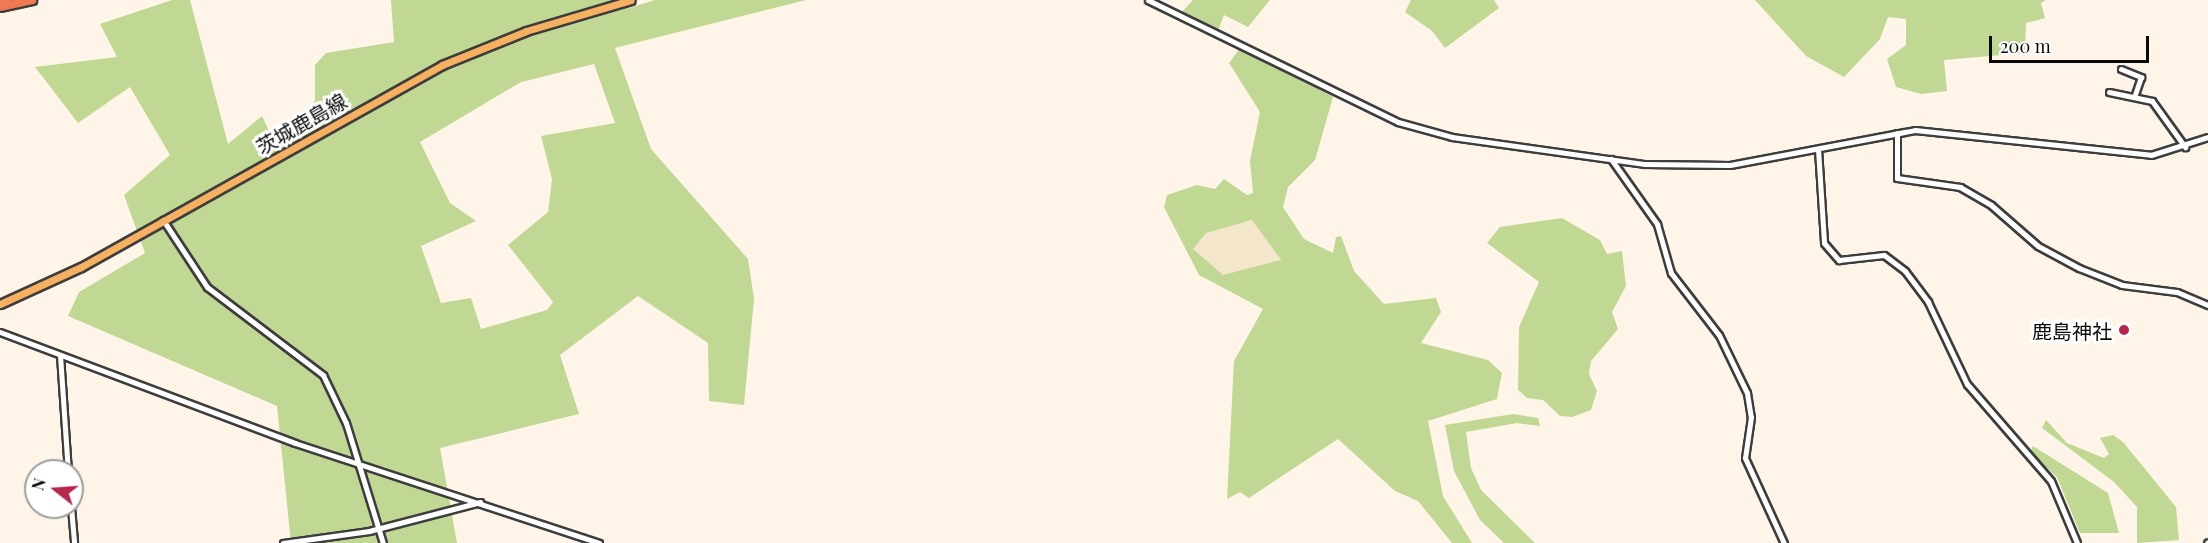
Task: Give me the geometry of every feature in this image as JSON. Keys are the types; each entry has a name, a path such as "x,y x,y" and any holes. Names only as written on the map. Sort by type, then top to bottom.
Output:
{"highway":[{"path":"0,2 8,0"},
{"path":"0,7 32,0"}],"main road":[{"name":"茨城鹿島線","path":"0,304 62,277 442,65 526,31 631,0"}],"street":[{"path":"1148,0 1398,122 1452,137 1611,159 1711,167 1897,133 1932,131 2141,154 2185,147 2208,137"},
{"path":"2121,69 2141,77 2135,94"},
{"path":"2109,92 2135,94 2159,107 2185,147"},
{"path":"1897,133 1897,178 1960,187 1986,201 2038,246 2079,268 2122,285 2177,292 2208,305"},
{"path":"1818,149 1824,243 1839,260 1884,255 1905,271 1928,302 1967,384 2051,481 2077,543"},
{"path":"1611,159 1657,224 1671,273 1719,335 1747,393 1751,417 1745,458 1784,543"},
{"path":"164,220 207,287 323,375 337,399 383,543"},
{"path":"0,332 358,464 481,501 599,543"},
{"path":"60,355 67,459"},
{"path":"283,543 379,529 481,501"},
{"path":"72,519 74,543"}],"shaded area":[{"path":"1253,220 1281,261 1223,275 1192,249 1206,233"}],"green space":[{"path":"172,0 190,0 228,144 262,116 276,146 298,134 315,100 315,65 326,53 394,42 391,0 626,0 629,8 655,0 806,0 615,48 651,149 748,259 754,299 744,405 709,401 708,343 638,296 560,355 579,414 440,448 457,543 291,543 277,406 68,316 79,292 145,253 124,195 170,155 130,87 78,123 35,67 117,57 100,24","holes":["594,64 615,123 541,136 552,179 548,212 508,245 553,302 547,310 481,329 471,298 441,303 421,246 476,221 450,203 420,142 521,82"]},
{"path":"1193,0 1270,0 1248,27 1224,15 1218,31 1181,13"},
{"path":"1411,0 1494,0 1499,8 1445,48 1432,31 1405,12"},
{"path":"1755,0 2046,0 2041,3 2045,18 2026,23 2025,53 1944,60 1947,91 1921,94 1896,87 1887,59 1906,45 1906,19 1888,17 1880,39 1844,77 1806,56"},
{"path":"1240,48 1333,97 1315,160 1288,187 1283,207 1304,239 1333,253 1336,237 1341,236 1354,271 1384,304 1436,298 1441,312 1421,343 1488,360 1502,373 1497,399 1428,421 1443,496 1472,543 1452,543 1418,501 1395,491 1338,439 1249,498 1240,492 1227,499 1234,361 1263,309 1199,275 1164,207 1167,195 1197,185 1215,189 1224,179 1247,195 1253,193 1250,161 1260,112 1229,63","holes":["1252,220 1281,260 1223,275 1193,249 1206,233"]},
{"path":"1562,218 1600,240 1607,254 1622,251 1626,286 1612,312 1618,329 1591,361 1589,374 1597,391 1591,410 1572,417 1560,416 1543,400 1527,398 1518,390 1519,327 1539,282 1487,243 1500,227"},
{"path":"1513,414 1538,418 1540,426 1517,423 1466,432 1471,468 1481,490 1535,543 1504,543 1480,520 1454,471 1445,425"},
{"path":"2046,420 2067,443 2104,458 2109,454 2100,438 2113,435 2123,442 2176,507 2179,540 2137,543 2137,507 2114,482 2042,428"},
{"path":"2033,446 2108,493 2119,533 2080,533 2057,477 2030,452"}],"place":[{"name":"鹿島神社","path":"2124,330"}]}
